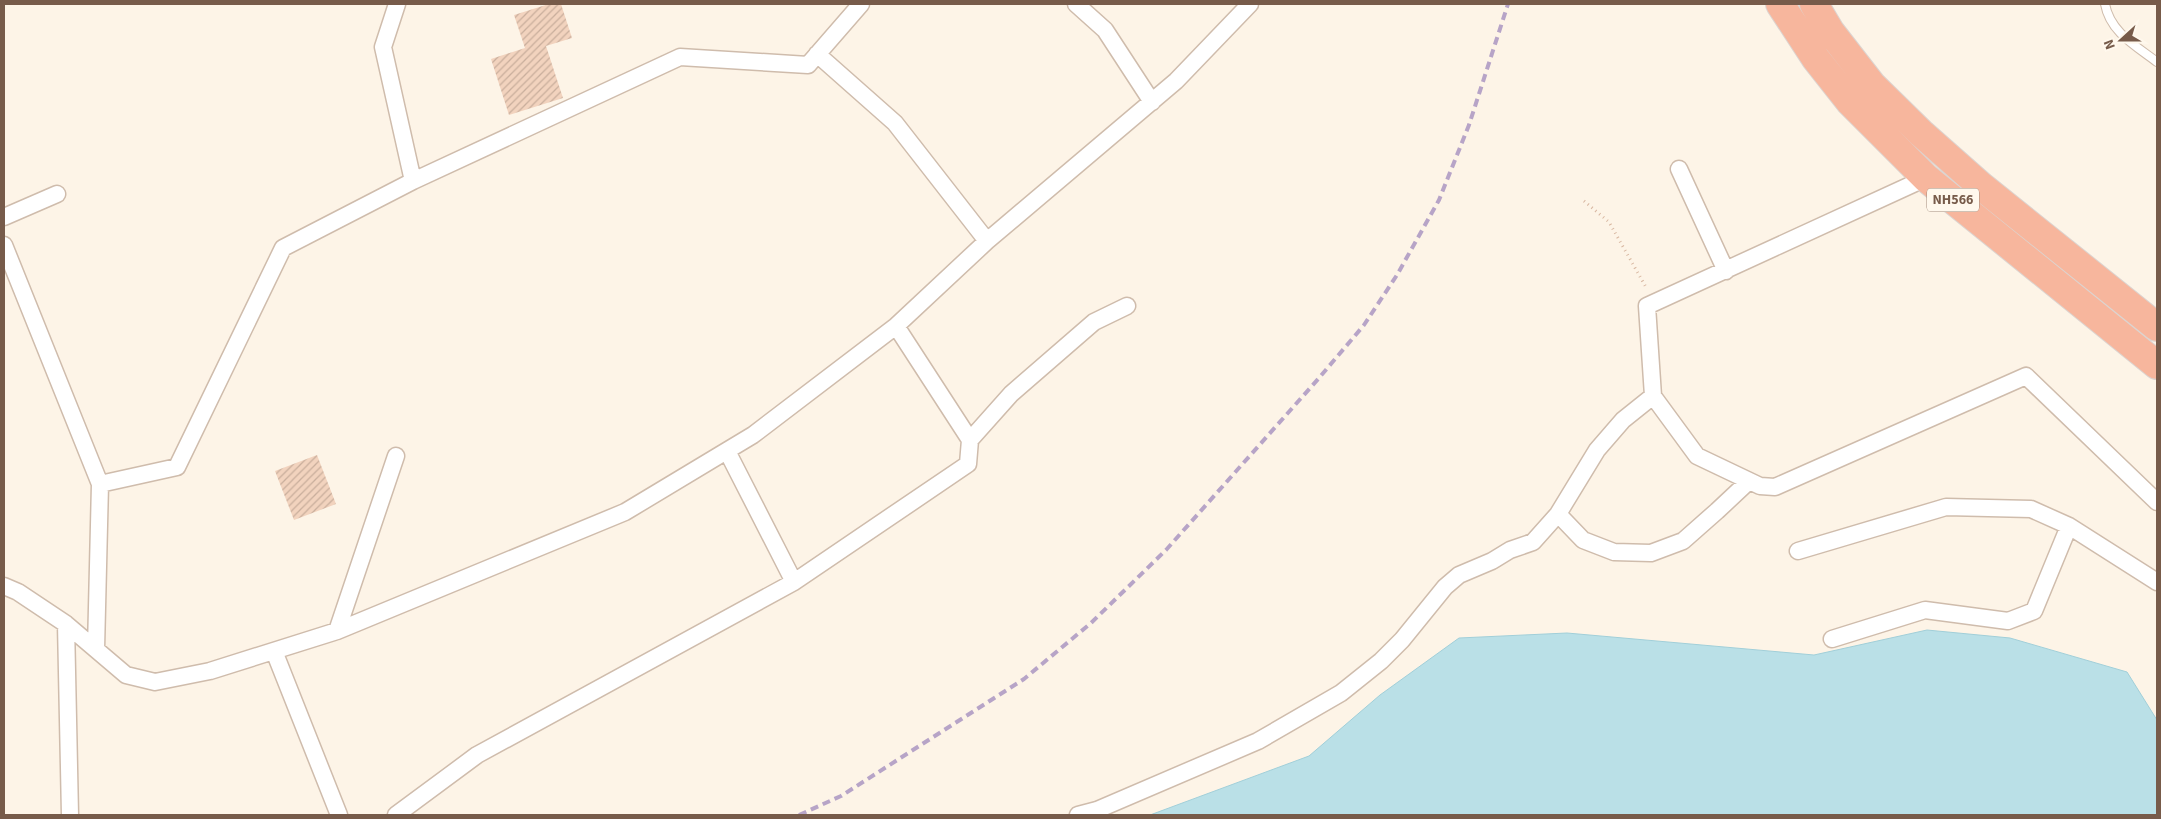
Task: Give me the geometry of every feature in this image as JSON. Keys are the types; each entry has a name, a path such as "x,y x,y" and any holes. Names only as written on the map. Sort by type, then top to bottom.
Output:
{"highway":[{"name":"NH566","path":"1780,4 1816,59 1850,102 1926,178 2157,365"},
{"name":"NH566","path":"1814,4 1830,30 1872,85 1921,134 1980,186 2157,327"}],"street":[{"path":"397,4 383,47 413,181"},
{"path":"100,484 177,467 283,248 413,181 680,56 808,65 862,4"},
{"path":"1076,4 1105,30 1152,102"},
{"path":"4,586 18,592 66,624 126,675 155,682 210,671 337,631 625,512 753,435 896,326 987,241 1176,81 1250,4"},
{"path":"817,54 895,123 987,241"},
{"path":"1679,168 1726,271"},
{"path":"1926,178 1647,306 1653,396 1697,456 1760,486 1775,487 2026,376 2157,502"},
{"path":"4,217 56,194"},
{"path":"4,246 100,484 96,649"},
{"path":"396,815 477,755 794,582 968,464 970,440 1011,394 1094,322 1127,306"},
{"path":"896,326 970,440"},
{"path":"1078,815 1097,810 1258,741 1341,693 1381,662 1402,640 1445,587 1459,575 1492,561 1510,550 1533,542 1558,514 1597,450 1622,420 1653,396"},
{"path":"727,451 794,582"},
{"path":"337,631 396,456"},
{"path":"1558,514 1583,540 1614,552 1651,553 1683,541 1749,481"},
{"path":"1798,550 1946,507 2031,509 2069,526 2157,582"},
{"path":"1832,639 1925,610 2008,621 2034,611 2069,526"},
{"path":"66,624 70,815"},
{"path":"274,651 339,815"}],"lane":[{"path":"2105,4 2107,12 2118,31 2157,62"}],"path":[{"path":"1584,201 1609,222 1649,292 1647,306"}],"water":[{"path":"1927,630 2010,638 2127,672 2157,720 2157,815 1150,815 1309,756 1380,695 1459,638 1567,633 1814,655"}],"building":[{"path":"549,4 561,4 572,38 546,46 563,98 509,115 491,59 525,48 514,15"},
{"path":"317,455 336,504 294,520 275,471"}],"railway":[{"path":"799,815 841,796 1024,679 1091,623 1166,550 1319,378 1364,325 1397,275 1439,200 1469,125 1508,4"}]}
